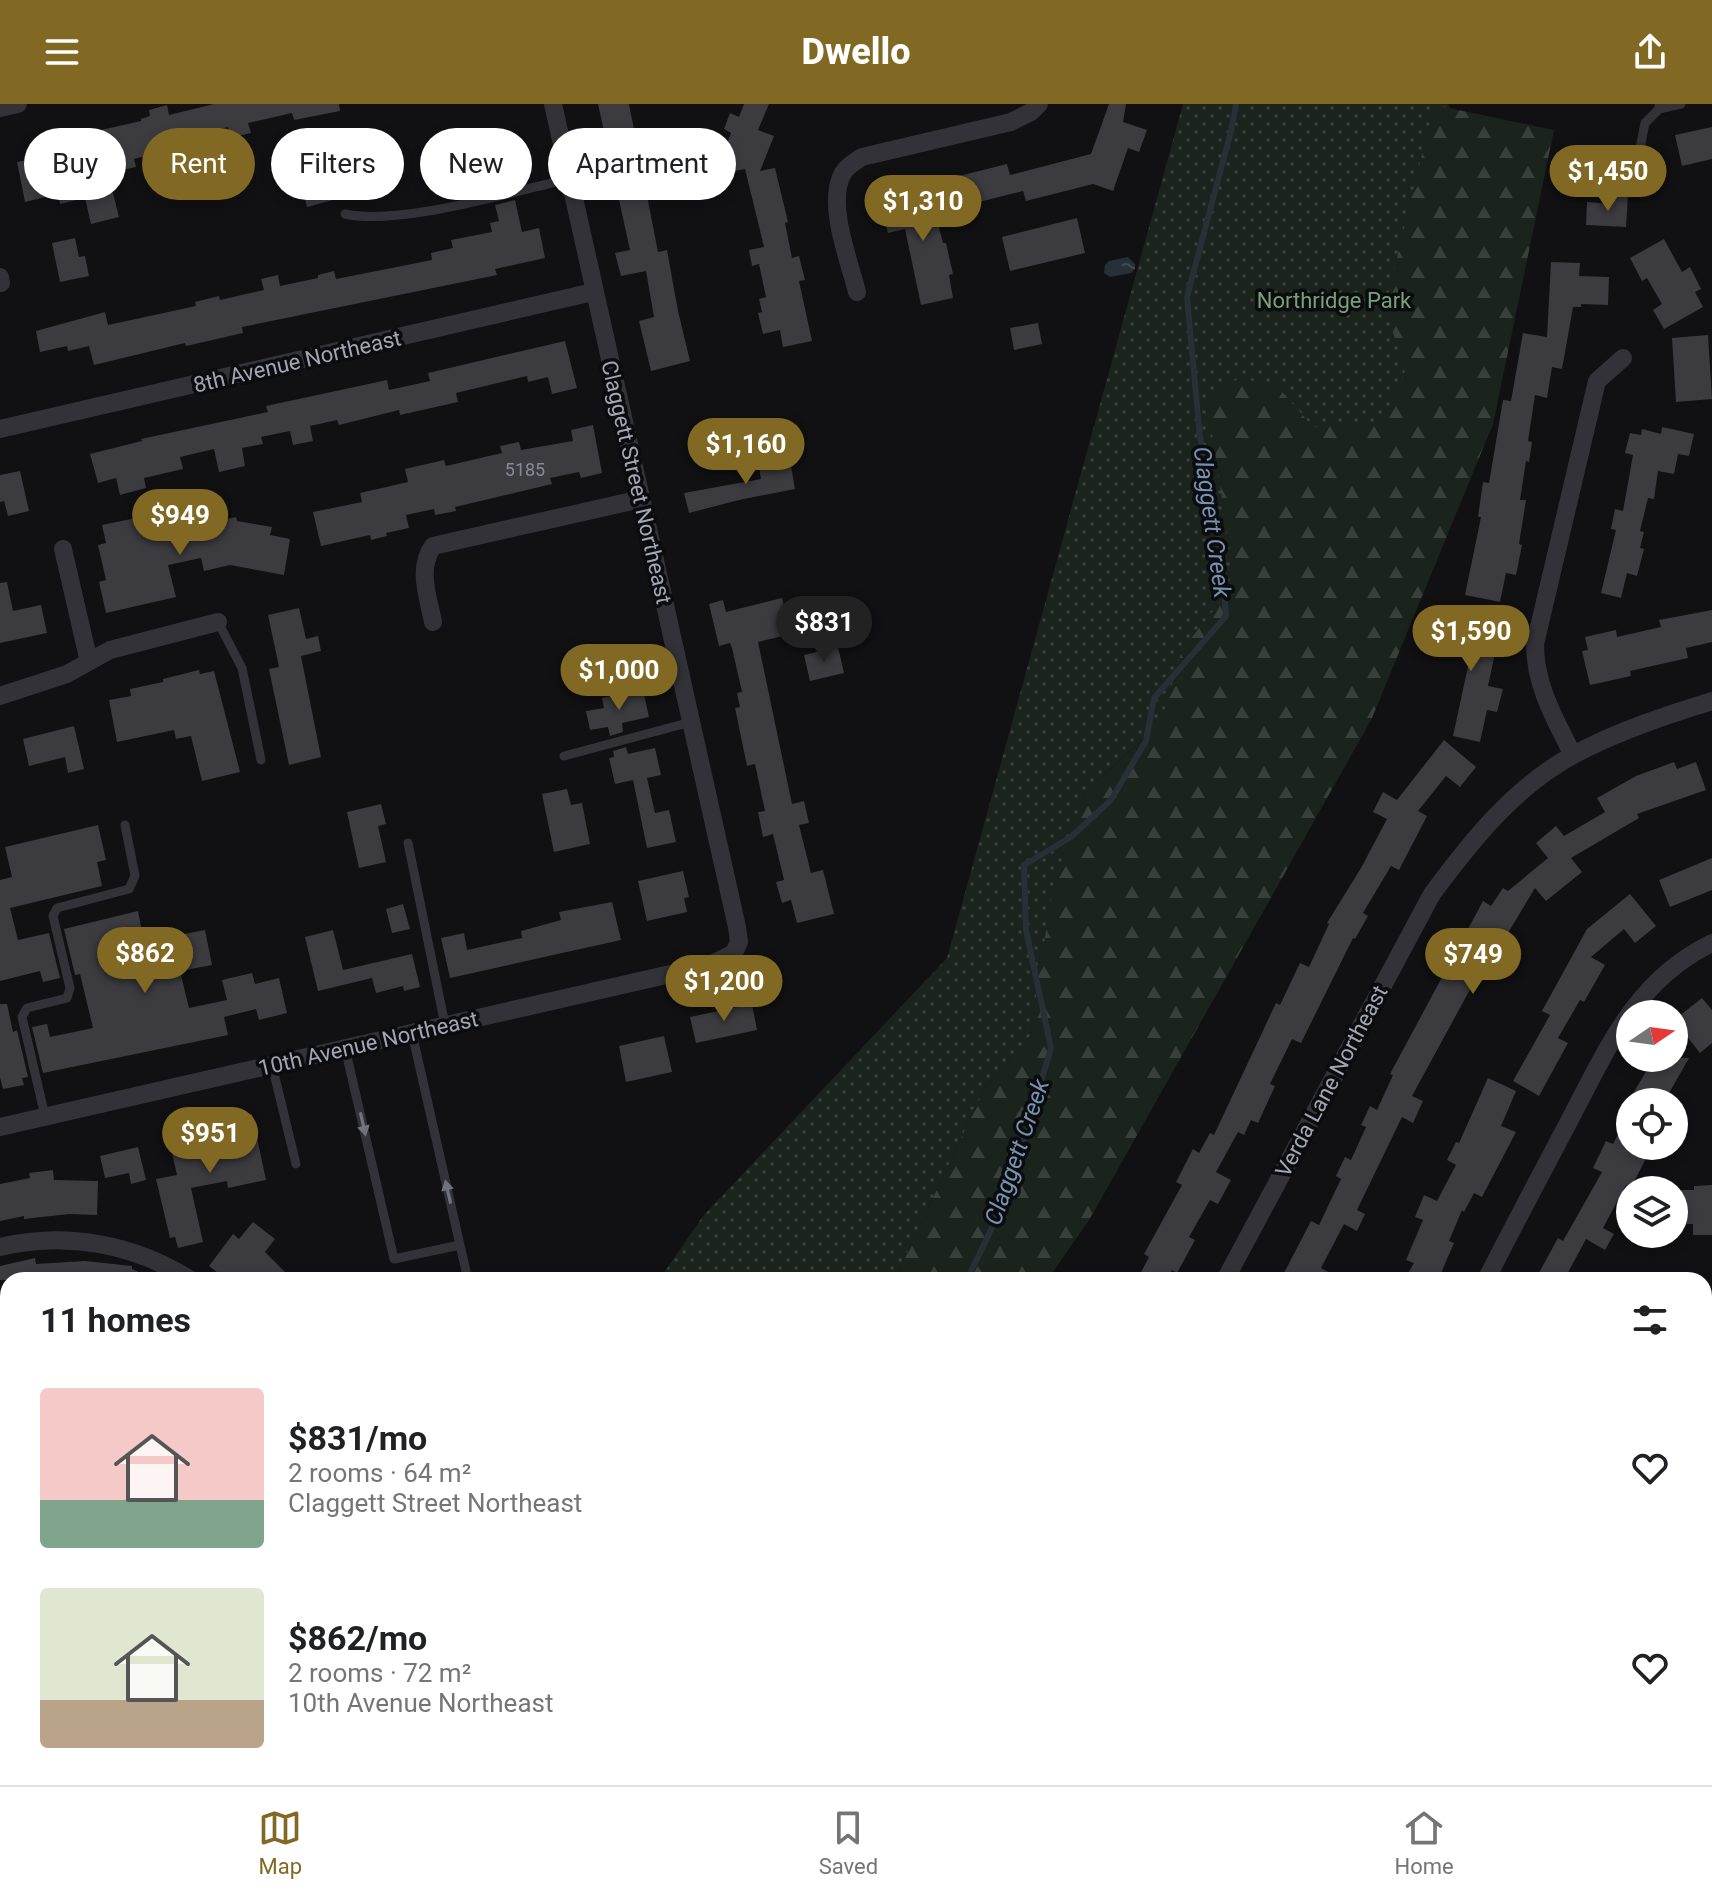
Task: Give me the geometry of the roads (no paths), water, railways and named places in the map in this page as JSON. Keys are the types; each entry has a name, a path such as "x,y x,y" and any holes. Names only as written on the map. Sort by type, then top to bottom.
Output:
{"street":[{"path":"0,108 18,104"},
{"name":"Claggett Street Northeast","path":"553,104 558,128"},
{"path":"857,292 838,213 836,191 844,170 862,157 1011,122 1031,112 1039,104"},
{"name":"Claggett Street Northeast","path":"573,200 737,927 739,942 734,953"},
{"name":"8th Avenue Northeast","path":"0,429 593,292"},
{"path":"1573,755 1544,698 1538,678 1535,644 1597,381 1623,358"},
{"path":"433,622 424,572 425,558 433,546 641,499"},
{"path":"63,549 89,662"},
{"path":"0,696 67,674 110,650 218,622"},
{"name":"Verda Lane Northeast","path":"1229,1272 1432,894 1486,824 1517,796 1573,755 1639,726 1712,701"},
{"path":"1490,1272 1618,1029 1663,973 1689,954 1712,943"},
{"name":"10th Avenue Northeast","path":"0,1127 710,965 734,953"},
{"path":"0,1247 42,1240 109,1245 156,1260 177,1272"}],"lane":[{"path":"1637,164 1645,123 1659,107 1681,104"},
{"path":"345,214 364,218 403,214 548,183"},
{"path":"218,622 242,668 261,760"},
{"path":"564,756 691,722"},
{"path":"45,1116 22,1017 27,1008 67,998 70,988 53,916 57,908 129,889 135,876 125,825"},
{"path":"408,843 445,1025"},
{"path":"412,1033 466,1272"},
{"path":"345,1048 394,1259 460,1245"},
{"path":"272,1065 296,1164"}],"water":[{"path":"1128,257 1135,264 1131,273 1110,277 1104,273 1109,261"}],"waterway":[{"name":"Claggett Creek","path":"971,1272 1007,1196 1051,1048 1026,930 1024,865 1071,837 1111,800 1146,741 1154,698 1226,616 1221,553 1200,437 1187,297 1236,104"}],"park label":[{"name":"Northridge Park","path":"1334,300"}]}
